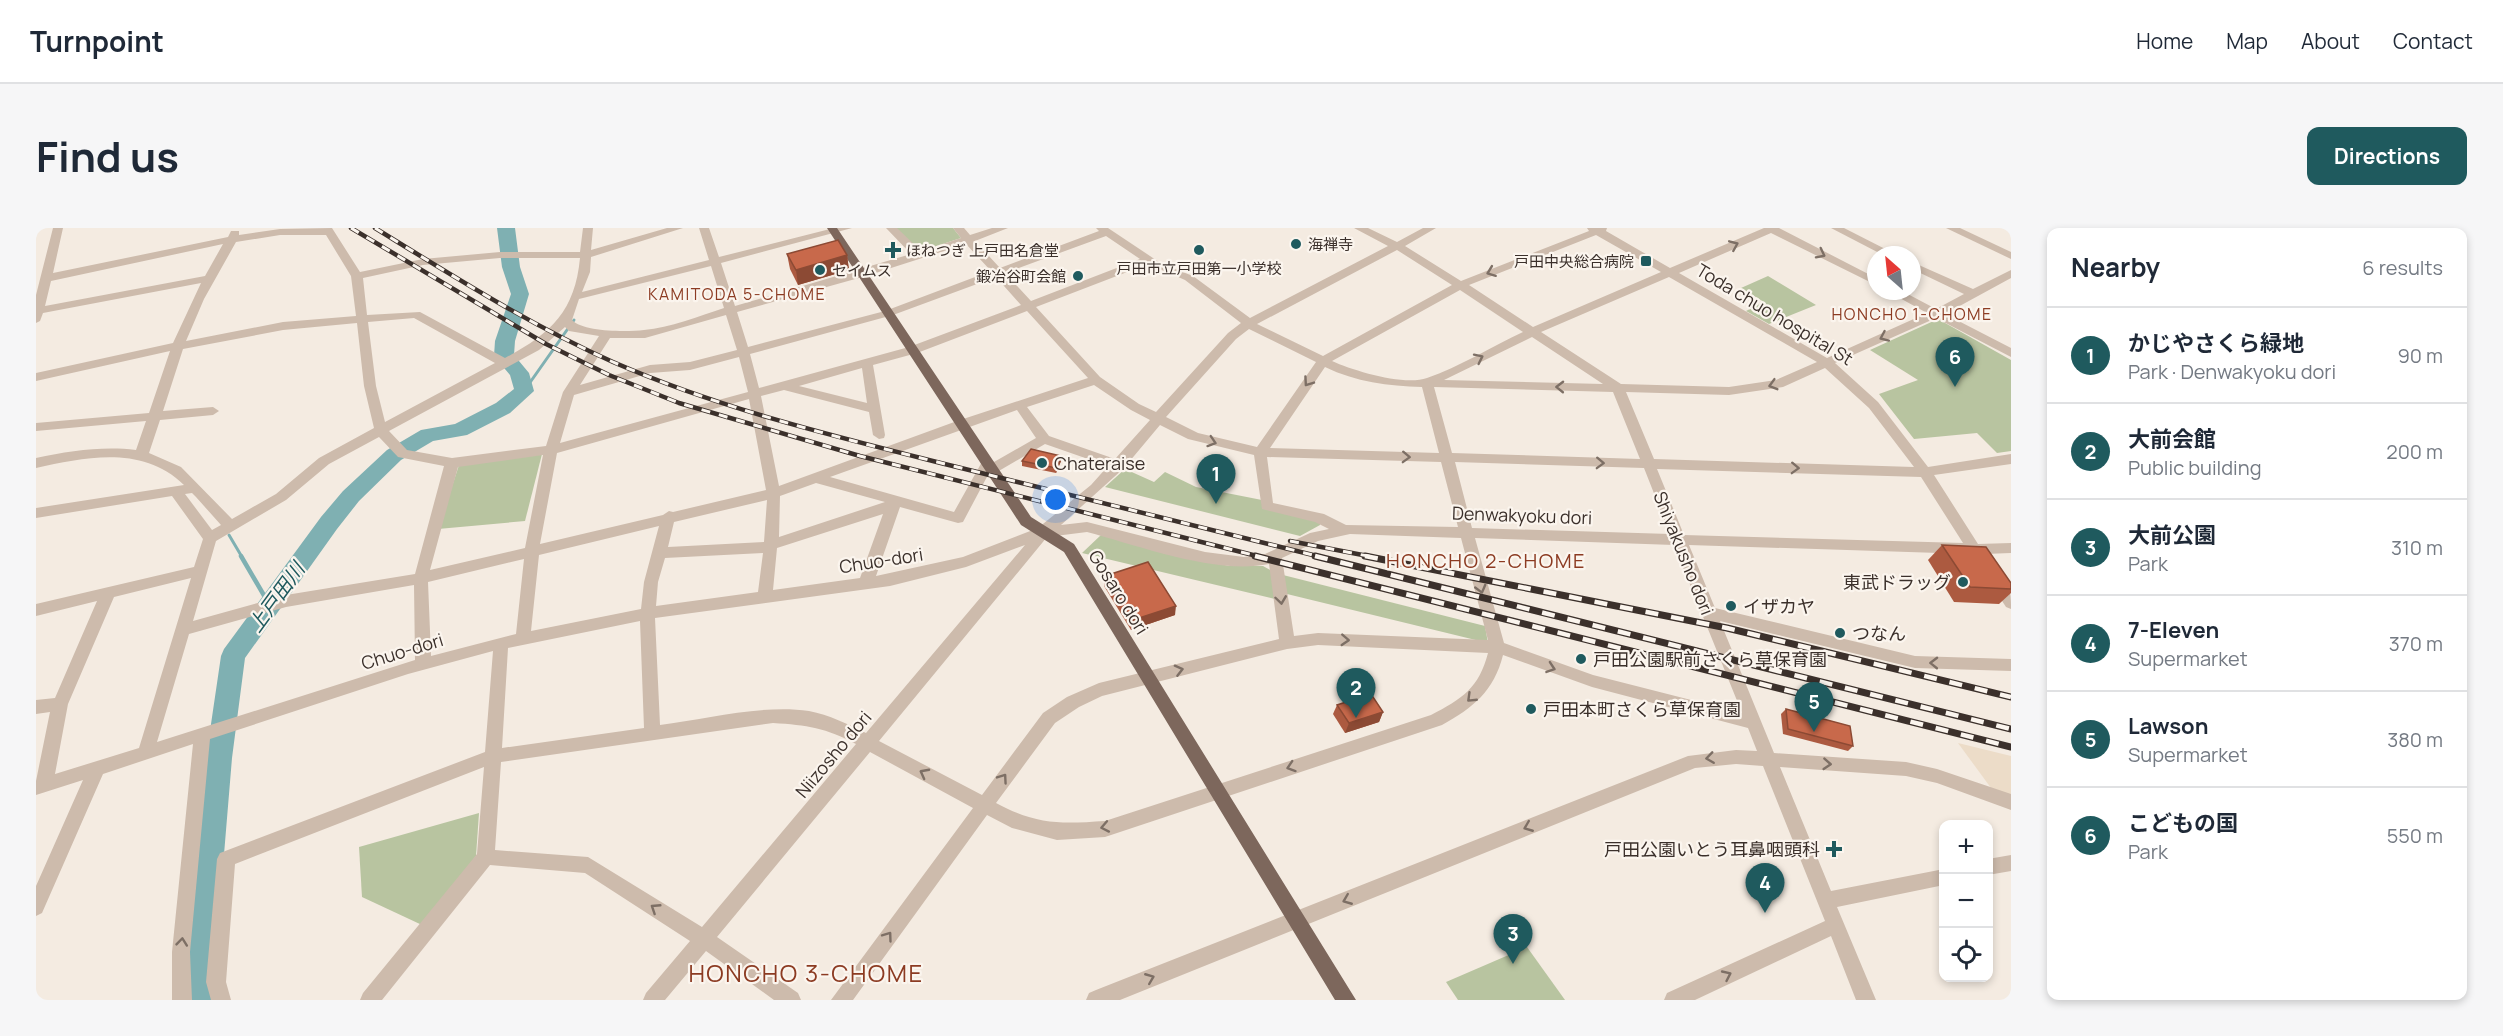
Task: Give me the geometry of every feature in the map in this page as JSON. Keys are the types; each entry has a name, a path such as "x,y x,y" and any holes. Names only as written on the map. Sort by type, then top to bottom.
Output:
{"main road":[{"name":"Gosaro dori","path":"838,229 862,274 1026,521 1069,548 1346,1000"}],"street":[{"path":"58,228 37,314 212,278"},
{"path":"146,752 210,538 281,497 324,461 535,347 568,324 587,255 588,228"},
{"path":"357,276 423,262 500,255 587,255 678,228"},
{"path":"704,228 732,310 741,351 754,393 774,493 765,596"},
{"path":"891,228 919,256"},
{"path":"958,228 1096,380 1135,407 1193,436 1224,446 1260,452 1923,472 2011,459"},
{"path":"568,324 606,334 645,334 862,274 1003,228"},
{"path":"1359,228 1410,252 1618,388"},
{"name":"Chuo-dori","path":"208,733 423,664 501,643 648,614 866,583 953,566 1043,532 1119,465 1217,351 1249,323 1431,228"},
{"path":"1426,384 1532,332 1771,228 1867,277"},
{"path":"1836,228 1873,246"},
{"path":"1951,228 2011,256"},
{"path":"575,297 838,229"},
{"path":"1343,529 1318,518 1268,506 1260,452 1323,361 1460,285 1598,229"},
{"name":"Toda chuo hospital St","path":"1598,229 1827,363 1852,381 1886,416 2011,603"},
{"path":"47,278 235,233 329,230 357,276 370,386 381,431 401,451 452,463 551,450 782,385 867,364 913,350 1148,260"},
{"path":"569,392 650,369 690,366 889,313 1104,230 1148,260 1189,278 1249,323 1323,361 1368,379 1426,384 1729,391 1759,389 1779,384 1937,313 2011,273"},
{"path":"141,456 178,344 235,233"},
{"path":"1921,269 1974,294"},
{"path":"1911,300 2011,353"},
{"path":"36,377 178,344 283,326 416,314 509,361"},
{"path":"523,638 532,549 551,450 569,392 606,334"},
{"path":"867,364 879,435"},
{"path":"181,630 280,603 421,578 669,516 774,493 962,424 1096,380"},
{"path":"221,1000 216,982 226,859 493,756 773,716 809,718 837,726 1012,820 1057,831 1067,831 1105,829 1436,720 1472,701 1492,670 1497,647 1426,384"},
{"path":"782,385 874,409"},
{"name":"Shiyakusho dori","path":"1618,388 1866,1000"},
{"path":"1020,406 1044,439 1119,465"},
{"path":"36,427 213,411"},
{"path":"815,478 958,518 989,466 1044,439"},
{"path":"36,463 59,457 106,453 141,456 168,465 231,527"},
{"path":"423,664 421,578 452,463"},
{"path":"36,513 193,488"},
{"path":"175,491 210,538"},
{"path":"660,553 769,546 887,508 895,501"},
{"path":"866,583 895,501"},
{"path":"652,733 648,614 651,582 669,516"},
{"name":"Denwakyoku dori","path":"1043,532 1087,527 1231,562 1258,561 1275,556 1315,537 1343,529 1975,549 2011,548"},
{"name":"Niizosho dori","path":"653,1000 1043,532"},
{"path":"1275,556 1287,643"},
{"path":"36,610 107,595 199,571"},
{"path":"41,786 60,704 107,595"},
{"path":"1708,612 1916,662 2011,665"},
{"path":"841,1000 1049,718 1073,702 1099,690 1287,643 1318,639 1497,647 1592,681 1753,723"},
{"path":"370,1000 486,856 501,643"},
{"path":"36,707 60,704"},
{"path":"41,786 208,733 181,952 182,1000"},
{"path":"1096,1000 1681,765 1721,757 1906,769 1937,776 2011,802"},
{"path":"36,908 97,768"},
{"path":"486,856 588,865 704,939 791,1000"},
{"path":"1993,866 2011,863"},
{"path":"1825,901 1939,878"},
{"path":"1674,1000 1835,925"}],"green space":[{"path":"894,228 953,228 961,238 918,252"},
{"path":"1768,276 1816,305 1769,324 1746,311 1764,302 1741,288"},
{"path":"1938,319 2011,360 2011,451 1997,453 1977,433 1914,439 1879,394 1918,380 1870,350"},
{"path":"542,454 525,521 438,529 459,465"},
{"path":"1125,469 1154,482 1165,472 1196,487 1262,500 1320,522 1320,525 1300,536 1105,487"},
{"path":"1101,535 1229,566 1263,566 1272,571 1275,599 1082,553"},
{"path":"1283,575 1485,626 1488,643 1287,594"},
{"path":"479,813 476,856 422,925 362,897 359,847"},
{"path":"1527,947 1565,1000 1458,1000 1446,982"}],"shaded area":[{"path":"1958,743 2011,756 2011,795 1991,788"}],"building":[{"path":"838,240 847,255 796,270 787,254"},
{"path":"1031,449 1061,456 1056,468 1022,461"},
{"path":"1942,545 1986,547 2011,583 2011,589 1970,587"},
{"path":"1148,562 1176,606 1133,620 1105,576"},
{"path":"1371,694 1383,712 1349,723 1337,705"},
{"path":"1786,709 1850,726 1853,746 1788,729"}],"waterway":[{"name":"上戸田川","path":"201,1000 198,987 219,758 233,656 329,523 351,496 394,455 428,435 460,430 503,408 524,391 519,373 504,356 505,341 520,294 511,267 506,228"},
{"name":"上戸田川","path":"524,391 574,320"},
{"path":"229,535 242,557"},
{"path":"241,556 269,604"}],"railway":[{"path":"351,228 546,344 609,375 679,403 860,456 1261,557"},
{"path":"375,228 492,299 582,348 697,395 783,422 870,445 1321,557"},
{"path":"1290,541 1373,557"},
{"path":"1255,556 2011,747"},
{"path":"1315,556 2011,729"},
{"path":"1365,556 1727,628 2011,697"}],"place":[{"name":"海禅寺","path":"1296,244"},
{"name":"ほねつぎ 上戸田名倉堂","path":"893,250"},
{"name":"戸田市立戸田第一小学校","path":"1199,250"},
{"name":"戸田中央総合病院","path":"1646,261"},
{"name":"セイムス","path":"820,270"},
{"name":"鍛冶谷町会館","path":"1078,276"},
{"name":"こどもの国","path":"1955,387"},
{"name":"Chateraise","path":"1042,463"},
{"name":"かじやさくら緑地","path":"1216,504"},
{"name":"東武ドラッグ","path":"1963,582"},
{"name":"イザカヤ","path":"1731,606"},
{"name":"つなん","path":"1840,633"},
{"name":"戸田公園駅前さくら草保育園","path":"1581,659"},
{"name":"戸田本町さくら草保育園","path":"1531,709"},
{"name":"大前会館","path":"1356,718"},
{"name":"Lawson","path":"1814,732"},
{"name":"戸田公園いとう耳鼻咽頭科","path":"1834,849"},
{"name":"7-Eleven","path":"1765,913"},
{"name":"大前公園","path":"1513,964"}],"district":[{"name":"KAMITODA 5-CHOME","path":"737,294"},
{"name":"HONCHO 1-CHOME","path":"1912,314"},
{"name":"HONCHO 2-CHOME","path":"1486,560"},
{"name":"HONCHO 3-CHOME","path":"806,972"}]}
